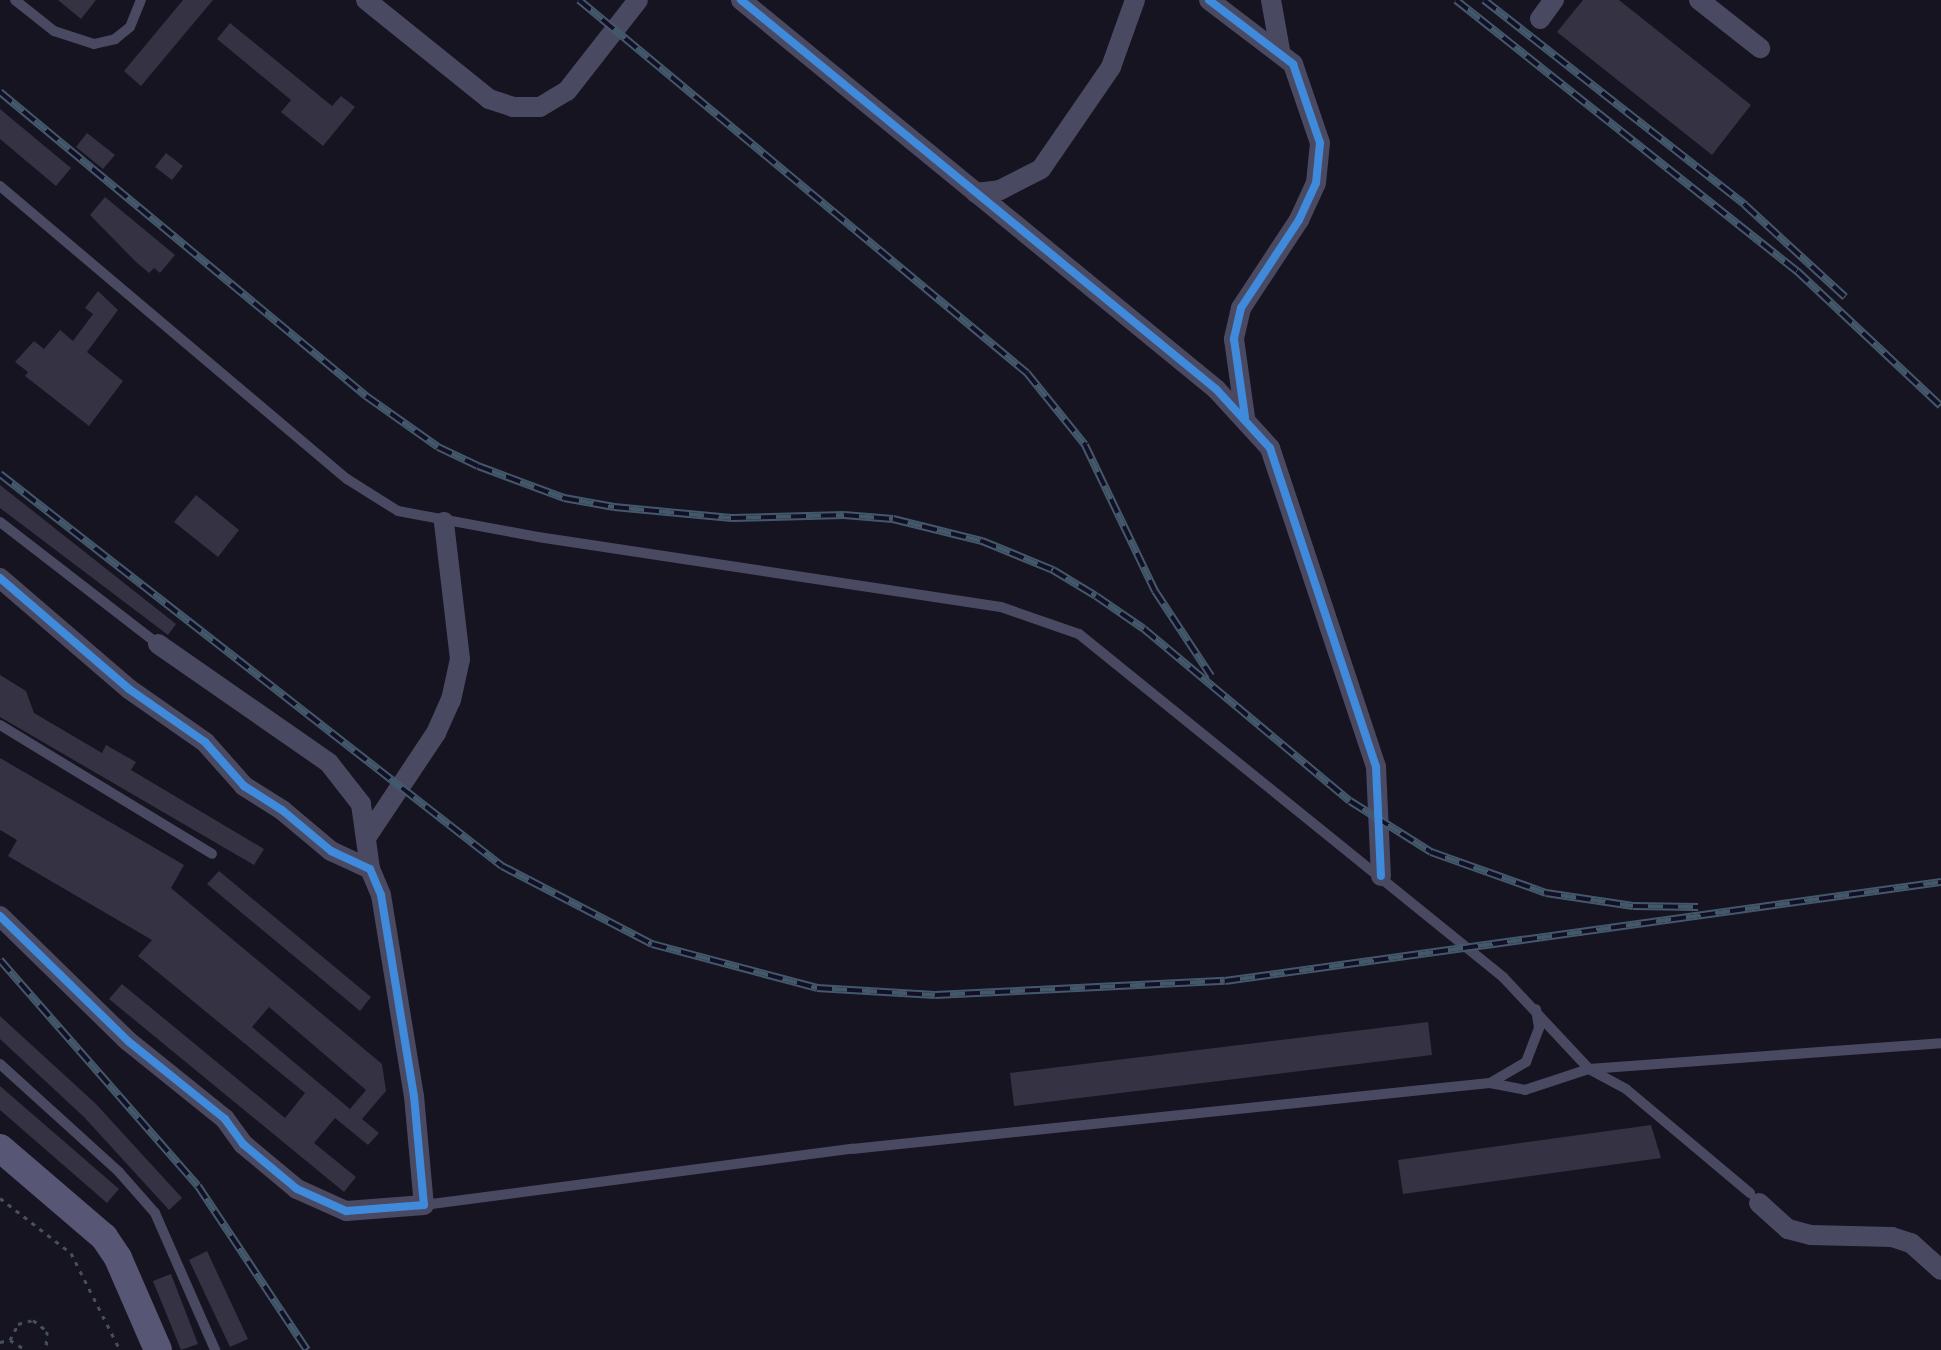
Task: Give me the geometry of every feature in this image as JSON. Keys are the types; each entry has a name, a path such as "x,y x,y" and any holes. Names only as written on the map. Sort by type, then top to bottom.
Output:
{"street":[{"path":"366,0 489,99 513,107 540,107 567,91 638,0"},
{"path":"741,0 1216,389 1270,448 1289,493 1376,767 1381,876"},
{"path":"976,193 1021,183 1049,160 1111,67 1135,0"},
{"path":"1209,0 1280,50 1293,64 1309,100 1320,143 1316,183 1299,220 1241,308 1234,339 1245,419"},
{"path":"1271,0 1280,50"},
{"path":"1540,19 1554,0"},
{"path":"1699,0 1760,48"},
{"path":"368,835 436,733 451,700 460,659 444,522"},
{"path":"0,578 129,689 205,742 244,786 282,810 331,851 370,869"},
{"path":"0,916 128,1041 225,1119 243,1144 297,1189 346,1211 424,1205 414,1096 381,895 370,869 368,835 361,804 329,763 158,644"},
{"path":"0,1148 104,1237 118,1258 158,1350"},
{"path":"1754,1198 1788,1229 1810,1235 1892,1237 1911,1243 1941,1270"}],"lane":[{"path":"15,0 54,31 94,44 115,39 130,27 141,0"},
{"path":"0,186 347,479 398,511 444,522 1001,607 1046,619 1098,647 1381,876 1536,1009 1589,1069 1626,1089 1754,1198"},
{"path":"0,522 158,644"},
{"path":"0,725 212,854"},
{"path":"1490,1083 1526,1062 1539,1028 1536,1009"},
{"path":"424,1205 514,1196 706,1165 1490,1083 1525,1090 1589,1069 1941,1043"},
{"path":"0,1064 108,1161 155,1213 215,1350"}],"path":[{"path":"0,1198 71,1253 120,1350"},
{"path":"10,1340 18,1324 36,1321 48,1335 46,1350"},
{"path":"0,1342 10,1340 26,1350"}],"building":[{"path":"58,0 96,0 81,19"},
{"path":"183,0 213,0 141,86 124,71"},
{"path":"1583,0 1619,0 1751,105 1712,155 1557,32"},
{"path":"230,23 332,106 341,96 355,107 323,146 281,112 291,100 217,39"},
{"path":"0,109 71,168 56,186 0,139"},
{"path":"87,133 115,155 103,169 76,147"},
{"path":"166,153 183,166 172,180 155,167"},
{"path":"105,197 175,255 160,273 154,268 149,273 90,215"},
{"path":"98,291 118,310 87,352 123,381 89,426 25,376 28,372 15,362 34,341 44,349 60,330 73,341 93,314 85,308"},
{"path":"0,485 176,624 168,635 0,508"},
{"path":"196,495 239,530 218,557 174,522"},
{"path":"0,675 26,691 34,713 102,753 106,745 136,762 131,770 264,849 254,865 0,717"},
{"path":"0,758 184,865 171,888 382,1064 386,1091 362,1119 379,1133 368,1145 335,1118 314,1143 356,1177 344,1192 109,999 122,984 285,1118 305,1093 138,956 152,940 8,856 17,840 0,830","holes":["269,1007 366,1090 350,1109 252,1027"]},
{"path":"219,871 371,997 360,1011 207,884"},
{"path":"0,1016 96,1104 182,1198 169,1210 84,1117 0,1039"},
{"path":"1428,1022 1432,1055 1014,1106 1010,1073"},
{"path":"0,1086 119,1189 107,1203 0,1110"},
{"path":"1651,1125 1661,1158 1403,1194 1398,1160"},
{"path":"207,1251 248,1339 230,1347 189,1260"},
{"path":"171,1274 198,1344 181,1350 153,1281"}],"railway":[{"path":"579,0 1027,373 1085,445 1155,591 1211,676"},
{"path":"1456,0 1797,271 1941,406"},
{"path":"1484,0 1745,205 1845,297"},
{"path":"0,92 366,396 438,447 478,466 564,498 614,507 731,518 844,515 893,519 982,541 1053,570 1144,629 1350,801 1431,852 1546,893 1633,906 1698,907"},
{"path":"0,474 502,866 652,944 817,988 935,995 1225,981 1941,882"},
{"path":"0,960 198,1186 307,1350"}],"cycle path":[{"path":"741,0 1216,389 1270,448 1376,767 1381,876"},
{"path":"1209,0 1293,64 1320,143 1316,183 1299,220 1241,308 1234,339 1245,417"},
{"path":"0,578 129,689 205,742 244,786 282,810 331,851 370,869 381,895 414,1096 424,1205 346,1211 297,1189 243,1144 225,1119 128,1041 0,916"}]}
